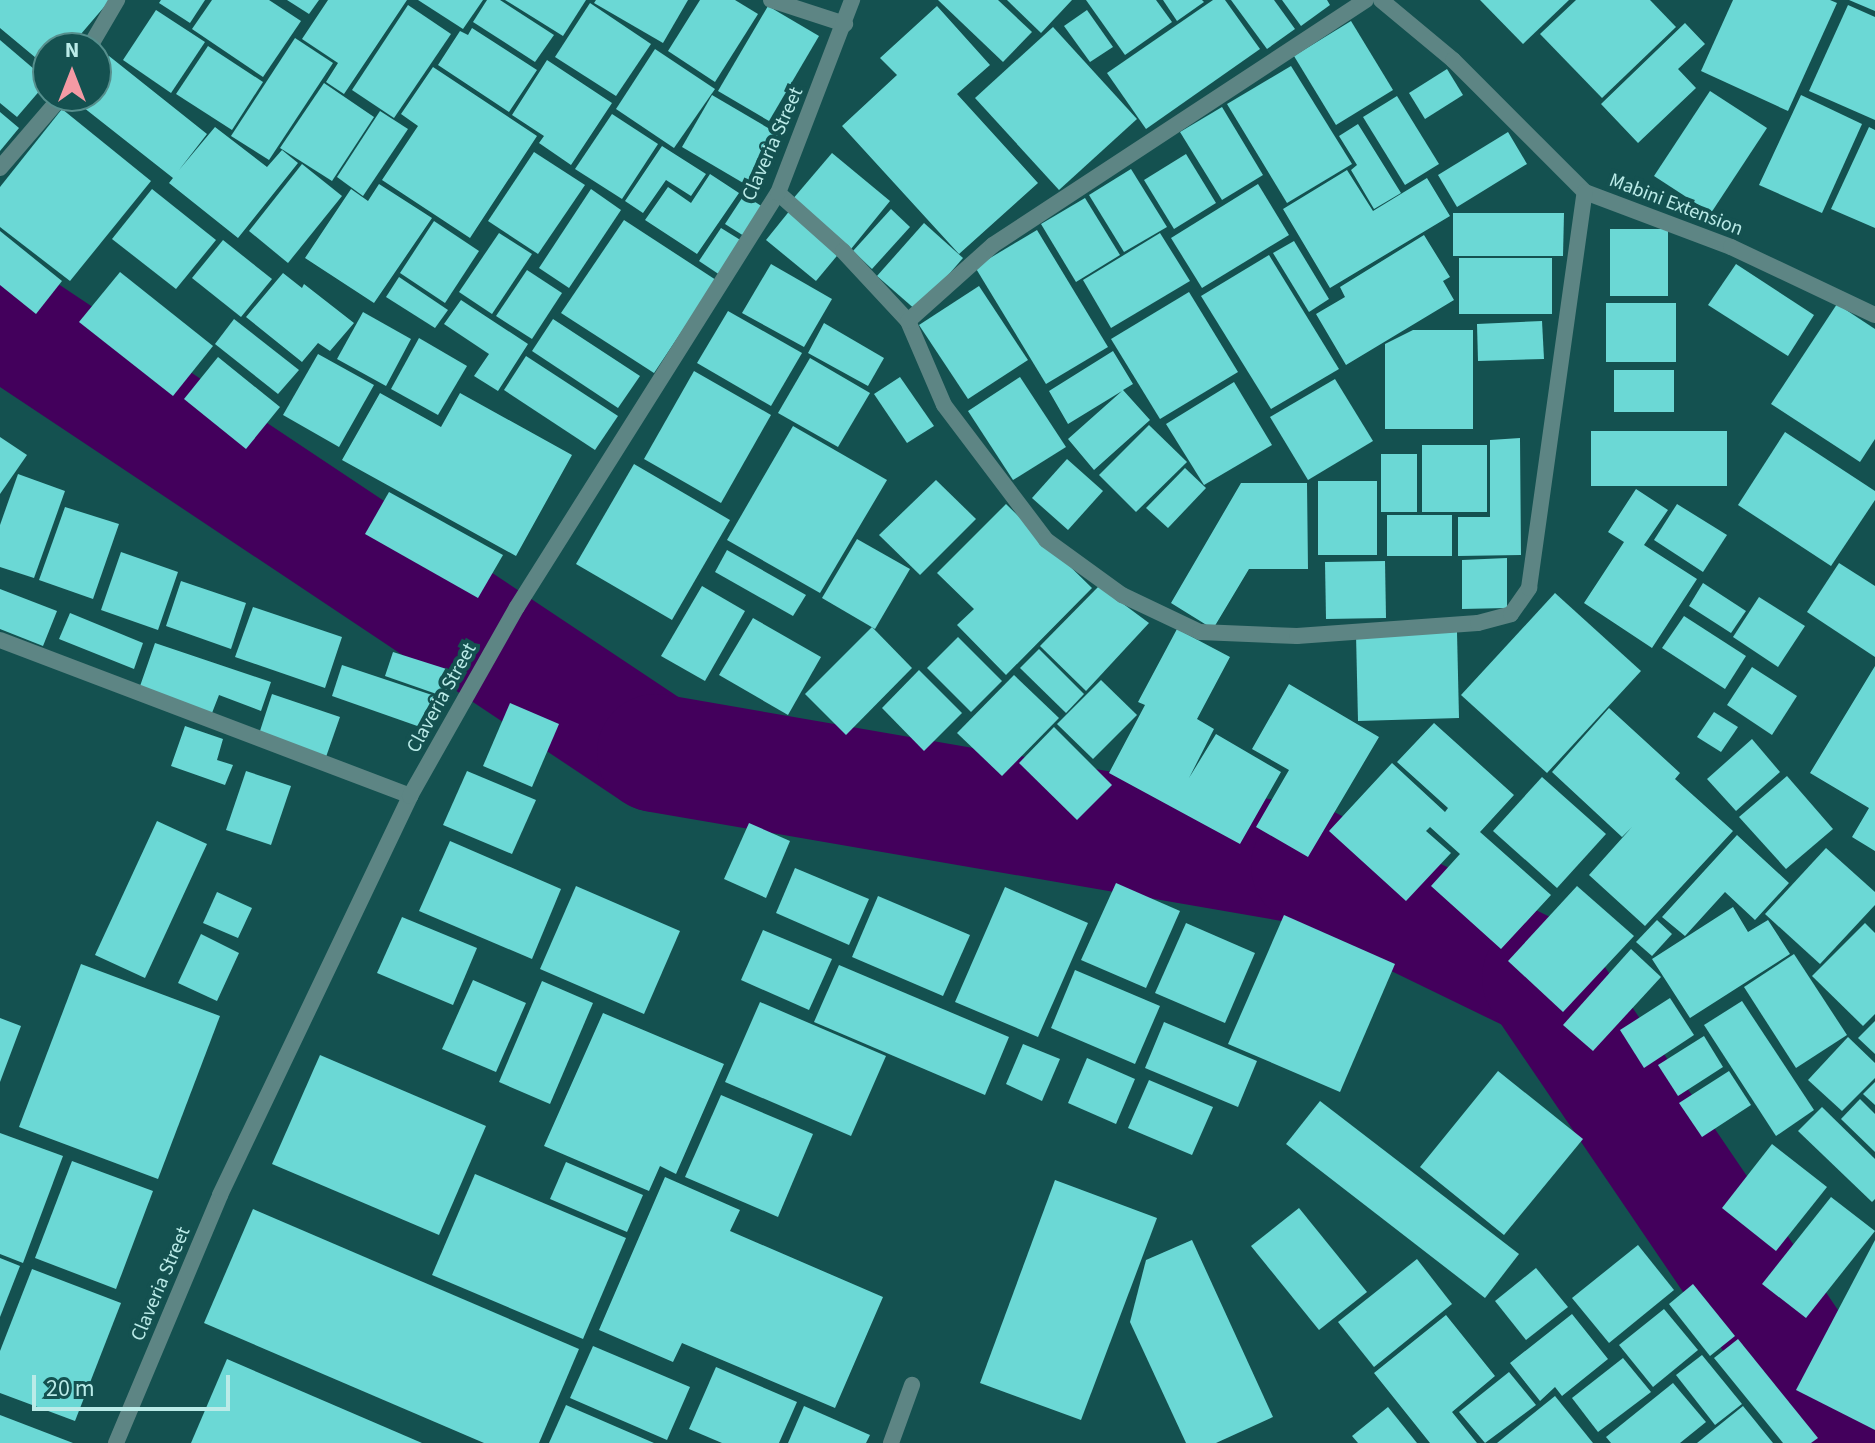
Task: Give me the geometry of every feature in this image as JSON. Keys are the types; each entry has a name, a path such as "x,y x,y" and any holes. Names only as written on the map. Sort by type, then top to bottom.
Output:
{"street":[{"path":"98,32 117,0"},
{"path":"771,0 845,24"},
{"name":"Claveria Street","path":"116,1443 220,1195 410,796 517,607 778,193 852,0"},
{"path":"908,321 993,245 1366,0"},
{"name":"Mabini Extension","path":"1381,0 1453,60 1585,192 1731,247 1875,315"},
{"path":"0,168 48,112"},
{"path":"778,193 843,251 908,321 944,405 993,474 1046,540 1122,595 1200,632 1297,636 1478,623 1511,614 1529,588 1585,192"},
{"path":"0,640 410,796"},
{"path":"891,1443 912,1385"}],"building":[{"path":"0,0 110,0 83,32 32,32 32,55 0,28"},
{"path":"161,0 205,0 190,23 159,3"},
{"path":"212,0 269,0 301,21 263,77 192,29"},
{"path":"287,0 319,0 309,14"},
{"path":"328,0 407,0 344,94 326,82 338,63 302,39"},
{"path":"418,0 483,0 463,29"},
{"path":"487,0 500,0 554,35 535,62 473,22"},
{"path":"505,0 586,0 563,36"},
{"path":"596,0 688,0 663,43 594,3"},
{"path":"700,0 735,0 758,14 715,82 668,51"},
{"path":"938,0 998,0 1032,32 1003,62"},
{"path":"1007,0 1072,0 1041,33"},
{"path":"1086,0 1156,0 1172,22 1125,55"},
{"path":"1163,0 1202,0 1204,2 1177,21"},
{"path":"1213,0 1225,0 1260,49 1146,129 1107,73"},
{"path":"1231,0 1274,0 1295,29 1267,49"},
{"path":"1282,0 1327,0 1330,5 1301,26"},
{"path":"1480,0 1569,0 1523,44"},
{"path":"1576,0 1650,0 1676,27 1602,98 1540,34"},
{"path":"1733,0 1830,0 1837,3 1788,111 1701,71"},
{"path":"1849,0 1875,0 1875,11"},
{"path":"590,3 651,44 616,96 555,57"},
{"path":"408,5 451,34 394,118 352,90"},
{"path":"1848,5 1875,17 1875,120 1809,91"},
{"path":"768,6 819,36 769,121 718,91"},
{"path":"937,6 990,65 957,94 1038,183 959,254 842,126 897,75 880,58"},
{"path":"156,10 205,42 171,93 123,60"},
{"path":"1087,10 1113,47 1090,62 1064,26"},
{"path":"1351,21 1393,90 1336,125 1294,56"},
{"path":"1685,23 1705,44 1678,69 1696,88 1638,143 1601,104"},
{"path":"1053,27 1137,119 1059,190 975,98"},
{"path":"472,28 537,70 509,112 438,65 460,31 468,35"},
{"path":"295,38 333,63 269,160 231,136"},
{"path":"0,40 32,67 32,100 17,117 0,103"},
{"path":"208,46 263,82 232,130 176,94"},
{"path":"655,49 715,89 674,148 616,109"},
{"path":"112,58 207,134 179,170 215,127 267,167 282,150 298,163 238,238 169,183 173,178 89,112 112,112"},
{"path":"547,60 612,103 571,165 539,143 544,136 512,115"},
{"path":"1291,66 1352,164 1287,203 1227,104"},
{"path":"433,67 537,136 470,238 382,180 418,126 401,114"},
{"path":"1447,69 1463,95 1425,119 1409,93"},
{"path":"324,83 374,117 332,181 280,148"},
{"path":"1710,91 1767,128 1711,213 1654,176"},
{"path":"712,95 780,135 750,187 682,147"},
{"path":"1801,95 1862,124 1822,213 1759,185"},
{"path":"1397,96 1439,164 1405,185 1363,117"},
{"path":"1222,107 1263,175 1222,200 1180,132"},
{"path":"380,111 408,129 363,196 337,177"},
{"path":"0,112 19,128 0,151"},
{"path":"60,112 66,112 151,181 70,281 0,227 0,187"},
{"path":"612,114 658,144 622,199 575,169"},
{"path":"1358,124 1401,193 1374,209 1351,170 1357,165 1339,136"},
{"path":"1869,127 1875,130 1875,228 1831,209"},
{"path":"1508,132 1527,164 1457,207 1438,175"},
{"path":"662,146 706,174 691,196 666,180 643,213 625,201"},
{"path":"534,152 585,185 538,254 488,221"},
{"path":"832,153 890,201 851,249 792,200"},
{"path":"1186,154 1216,203 1174,229 1144,180"},
{"path":"302,164 342,196 288,263 249,231"},
{"path":"1131,169 1167,227 1124,252 1089,195"},
{"path":"1347,170 1373,211 1427,178 1450,216 1330,288 1283,209"},
{"path":"710,174 739,193 697,254 645,220 668,187 691,203"},
{"path":"379,184 432,218 374,303 305,258 351,189 368,201"},
{"path":"1258,184 1289,235 1202,288 1171,238"},
{"path":"152,189 216,240 176,289 112,239"},
{"path":"591,189 621,210 569,288 539,268"},
{"path":"744,195 763,207 744,236 725,224"},
{"path":"1085,198 1120,255 1076,282 1041,224"},
{"path":"791,209 841,251 816,281 766,240"},
{"path":"891,209 910,227 872,269 853,251"},
{"path":"1453,213 1564,213 1563,256 1453,256"},
{"path":"624,220 716,280 654,373 561,313"},
{"path":"434,221 479,251 445,303 400,273"},
{"path":"924,223 963,258 917,311 877,276"},
{"path":"721,228 742,241 720,275 699,261"},
{"path":"1610,229 1668,229 1668,296 1610,296"},
{"path":"1037,230 1108,347 1046,384 975,267"},
{"path":"0,231 62,281 36,314 0,285"},
{"path":"499,233 532,254 492,314 459,292"},
{"path":"1160,233 1190,281 1111,328 1083,280"},
{"path":"1424,235 1450,277 1443,281 1454,300 1346,365 1316,314 1345,297 1340,287"},
{"path":"223,240 272,279 241,317 192,278"},
{"path":"1294,241 1329,299 1309,312 1273,253"},
{"path":"1269,255 1339,369 1271,409 1201,296"},
{"path":"1459,258 1552,258 1552,314 1459,314"},
{"path":"771,264 832,299 804,347 742,313"},
{"path":"1736,264 1814,315 1788,356 1708,305"},
{"path":"527,270 562,293 532,339 496,316"},
{"path":"120,272 213,346 173,396 79,322"},
{"path":"283,273 302,288 304,284 354,323 330,351 318,343 302,362 246,317"},
{"path":"399,277 448,310 435,328 386,297"},
{"path":"979,286 1028,360 968,399 919,325"},
{"path":"1189,292 1238,372 1160,419 1111,339"},
{"path":"461,300 528,344 498,391 474,376 489,354 444,324"},
{"path":"1606,303 1676,303 1676,362 1606,362"},
{"path":"1837,304 1875,329 1875,439 1860,462 1771,404"},
{"path":"728,311 802,353 771,406 697,363"},
{"path":"363,312 411,339 386,386 337,359"},
{"path":"234,319 299,370 278,394 215,344"},
{"path":"553,319 640,376 618,408 532,351"},
{"path":"1542,321 1544,359 1478,361 1477,324"},
{"path":"824,323 884,358 868,386 808,353"},
{"path":"1413,330 1473,330 1473,429 1385,429 1385,344"},
{"path":"419,338 467,366 438,415 391,389"},
{"path":"1113,351 1133,384 1123,390 1150,420 1094,470 1068,439 1122,391 1068,424 1049,391"},
{"path":"318,354 374,385 339,447 283,415"},
{"path":"526,356 618,416 595,450 504,390"},
{"path":"218,357 280,407 246,449 184,399"},
{"path":"810,358 870,393 838,447 778,413"},
{"path":"1614,370 1674,370 1674,412 1614,412"},
{"path":"694,371 771,415 721,503 644,459"},
{"path":"900,377 934,426 907,443 874,394"},
{"path":"1020,377 1066,447 1013,480 968,411"},
{"path":"1335,379 1373,441 1308,480 1270,417"},
{"path":"1234,382 1272,445 1204,485 1166,424"},
{"path":"380,393 441,427 460,393 572,455 516,556 342,460"},
{"path":"1149,425 1187,462 1136,512 1099,475"},
{"path":"793,426 887,480 820,593 727,540"},
{"path":"1591,431 1727,431 1727,486 1591,486"},
{"path":"1785,432 1875,491 1875,500 1831,566 1738,505"},
{"path":"0,437 27,455 0,494"},
{"path":"1520,438 1521,555 1458,556 1458,517 1490,517 1490,440"},
{"path":"1422,445 1487,445 1487,512 1422,512"},
{"path":"1381,454 1417,454 1417,512 1381,512"},
{"path":"1067,459 1103,491 1068,530 1032,498"},
{"path":"634,464 730,520 672,620 576,564"},
{"path":"1185,468 1206,488 1168,528 1146,508"},
{"path":"18,474 65,491 34,578 0,567 0,525"},
{"path":"936,480 976,519 920,575 879,535"},
{"path":"1318,481 1377,481 1377,555 1318,555"},
{"path":"1241,483 1307,483 1308,569 1249,569 1213,629 1171,603"},
{"path":"1636,489 1668,510 1644,545 1697,579 1652,648 1584,603 1624,542 1608,532"},
{"path":"389,492 503,555 478,598 365,534"},
{"path":"1006,504 1092,588 1006,675 957,625 974,609 937,573"},
{"path":"1677,504 1727,535 1703,572 1654,540"},
{"path":"65,507 119,524 93,599 39,580"},
{"path":"1387,515 1452,515 1452,556 1387,556"},
{"path":"857,539 910,569 875,629 822,598"},
{"path":"727,550 806,595 793,616 715,572"},
{"path":"121,552 178,572 158,630 101,610"},
{"path":"1507,558 1507,608 1462,609 1462,560"},
{"path":"1385,561 1386,618 1326,619 1325,562"},
{"path":"1839,563 1875,586 1875,657 1807,612"},
{"path":"181,581 246,603 231,649 166,626"},
{"path":"1703,583 1746,611 1731,633 1689,606"},
{"path":"702,586 745,611 705,681 661,656"},
{"path":"1099,586 1149,623 1086,691 1040,646"},
{"path":"0,589 57,611 43,646 0,629"},
{"path":"1555,593 1641,671 1547,773 1461,695"},
{"path":"1759,597 1805,626 1778,667 1733,637"},
{"path":"253,607 342,637 325,688 235,657"},
{"path":"70,613 143,643 134,669 59,639"},
{"path":"1684,616 1746,656 1725,689 1662,648"},
{"path":"753,618 821,657 788,715 719,675"},
{"path":"872,627 912,668 846,735 805,694"},
{"path":"1177,629 1230,657 1197,719 1214,729 1189,778 1216,734 1281,772 1240,844 1109,773 1145,705 1138,702"},
{"path":"1457,632 1459,718 1358,721 1356,634"},
{"path":"958,637 1002,681 971,712 927,668"},
{"path":"155,643 271,682 261,711 219,695 212,713 139,689"},
{"path":"1039,649 1084,694 1066,713 1020,668"},
{"path":"393,652 456,672 448,698 385,676"},
{"path":"342,665 435,696 423,728 332,696"},
{"path":"1875,666 1875,851 1852,837 1869,808 1810,773"},
{"path":"1752,667 1797,696 1772,735 1727,705"},
{"path":"919,670 962,713 924,751 882,708"},
{"path":"1014,675 1059,718 1002,776 957,733"},
{"path":"1101,680 1137,715 1093,759 1057,724"},
{"path":"1289,684 1379,737 1308,857 1256,827 1289,770 1252,749"},
{"path":"272,694 340,717 326,757 259,734"},
{"path":"510,703 559,724 532,787 483,766"},
{"path":"1609,708 1680,773 1675,779 1733,831 1645,926 1589,875 1632,827 1622,837 1552,772"},
{"path":"1714,712 1738,727 1721,752 1697,737"},
{"path":"1434,723 1514,795 1480,832 1551,895 1501,949 1431,886 1460,854 1430,827 1426,831 1451,853 1406,901 1329,831 1392,763 1445,812 1448,808 1397,762"},
{"path":"185,726 223,739 217,760 233,765 225,785 171,766"},
{"path":"1054,727 1112,785 1077,820 1019,763"},
{"path":"1752,739 1780,772 1736,811 1707,779"},
{"path":"246,771 291,786 271,845 226,830"},
{"path":"467,771 536,800 512,854 443,825"},
{"path":"1787,776 1833,829 1786,869 1739,817"},
{"path":"1542,777 1606,834 1557,888 1493,831"},
{"path":"157,821 207,844 145,978 95,955"},
{"path":"749,823 790,841 766,898 724,879"},
{"path":"1737,835 1789,883 1755,920 1725,892 1685,936 1662,917"},
{"path":"450,841 561,889 532,959 419,911"},
{"path":"1826,848 1875,892 1875,905 1820,964 1765,914"},
{"path":"795,868 869,899 849,945 776,913"},
{"path":"1116,883 1180,911 1146,988 1081,960"},
{"path":"576,886 680,931 644,1014 540,969"},
{"path":"1577,886 1634,936 1563,1012 1508,961"},
{"path":"1005,887 1088,923 1038,1037 955,1002"},
{"path":"217,892 252,908 238,938 203,923"},
{"path":"878,896 970,935 943,996 852,957"},
{"path":"1733,907 1748,932 1768,920 1790,954 1690,1018 1652,959"},
{"path":"1284,915 1395,964 1340,1092 1228,1044"},
{"path":"402,917 477,948 453,1005 377,973"},
{"path":"1657,920 1672,934 1652,956 1636,942"},
{"path":"1186,923 1255,953 1225,1023 1155,993"},
{"path":"1865,923 1875,933 1875,1014 1863,1026 1812,976"},
{"path":"763,930 832,959 809,1010 741,980"},
{"path":"201,934 239,953 217,1001 178,983"},
{"path":"1631,949 1661,977 1593,1051 1563,1025"},
{"path":"1794,954 1847,1035 1796,1068 1744,987"},
{"path":"81,964 220,1016 158,1179 19,1127"},
{"path":"839,965 1009,1037 985,1095 814,1022"},
{"path":"1075,970 1160,1006 1135,1064 1051,1028"},
{"path":"473,980 526,1003 496,1072 442,1049"},
{"path":"542,981 593,1003 550,1104 499,1082"},
{"path":"1670,998 1694,1035 1644,1068 1620,1030"},
{"path":"1742,1001 1814,1110 1776,1136 1704,1025"},
{"path":"760,1002 886,1056 851,1136 725,1082"},
{"path":"603,1013 724,1064 676,1174 660,1166 649,1191 544,1146"},
{"path":"0,1018 21,1026 0,1082"},
{"path":"1875,1021 1875,1054 1858,1038"},
{"path":"1164,1022 1257,1061 1238,1107 1145,1068"},
{"path":"1704,1036 1723,1067 1678,1096 1658,1065"},
{"path":"1848,1037 1875,1063 1875,1078 1842,1111 1808,1080"},
{"path":"1023,1044 1060,1059 1042,1101 1006,1084"},
{"path":"320,1055 486,1126 439,1235 272,1164"},
{"path":"1087,1058 1135,1079 1116,1124 1068,1103"},
{"path":"1498,1071 1583,1139 1504,1235 1420,1167"},
{"path":"1729,1071 1751,1105 1702,1137 1679,1103"},
{"path":"1149,1080 1213,1107 1192,1155 1128,1128"},
{"path":"1875,1082 1875,1105 1863,1094"},
{"path":"721,1095 813,1134 778,1217 685,1177"},
{"path":"1860,1099 1875,1114 1875,1152 1841,1119"},
{"path":"1320,1101 1519,1254 1485,1298 1286,1144"},
{"path":"1822,1107 1875,1159 1875,1199 1872,1202 1798,1131"},
{"path":"0,1133 63,1156 23,1263 0,1254"},
{"path":"1772,1144 1827,1187 1776,1251 1722,1208"},
{"path":"72,1161 153,1191 116,1289 35,1258"},
{"path":"566,1162 643,1195 627,1232 550,1199"},
{"path":"475,1174 626,1238 583,1339 432,1275"},
{"path":"665,1177 740,1210 730,1231 883,1297 835,1408 682,1343 673,1362 599,1330"},
{"path":"1055,1180 1157,1218 1081,1420 980,1383"},
{"path":"1831,1197 1875,1231 1806,1318 1762,1284"},
{"path":"1299,1208 1367,1292 1319,1330 1251,1246"},
{"path":"253,1209 579,1349 539,1443 484,1443 204,1323"},
{"path":"1192,1240 1273,1417 1216,1443 1186,1443 1130,1322 1146,1260"},
{"path":"1875,1240 1875,1430 1796,1390"},
{"path":"1638,1245 1674,1290 1609,1343 1572,1298"},
{"path":"0,1258 20,1266 0,1317"},
{"path":"1417,1259 1452,1304 1374,1367 1338,1322"},
{"path":"1536,1268 1568,1307 1526,1340 1495,1301"},
{"path":"32,1269 121,1303 75,1421 0,1393 0,1351"},
{"path":"1693,1284 1735,1336 1710,1356 1669,1304"},
{"path":"1664,1309 1698,1350 1653,1387 1619,1345"},
{"path":"1572,1314 1608,1359 1562,1396 1555,1387 1540,1401 1510,1363"},
{"path":"1446,1315 1495,1376 1452,1412 1477,1443 1430,1443 1374,1373"},
{"path":"1738,1339 1818,1438 1811,1443 1783,1443 1714,1358"},
{"path":"593,1346 690,1387 667,1440 570,1398"},
{"path":"1702,1355 1742,1404 1715,1425 1676,1375"},
{"path":"1623,1358 1651,1392 1598,1432 1572,1398"},
{"path":"227,1359 422,1443 191,1443"},
{"path":"716,1367 797,1402 779,1443 722,1443 689,1429"},
{"path":"1509,1372 1536,1405 1485,1443 1459,1412"},
{"path":"1673,1383 1706,1422 1680,1443 1611,1443 1606,1437"},
{"path":"1555,1396 1593,1443 1497,1443"},
{"path":"566,1405 654,1443 549,1443"},
{"path":"804,1406 870,1435 866,1443 788,1443"},
{"path":"1743,1406 1773,1443 1697,1443"},
{"path":"1388,1407 1417,1443 1358,1443 1352,1436"},
{"path":"0,1415 73,1443 0,1443"}],"waterway":[{"path":"0,316 656,753 1310,866 1541,978 1857,1443"}]}
